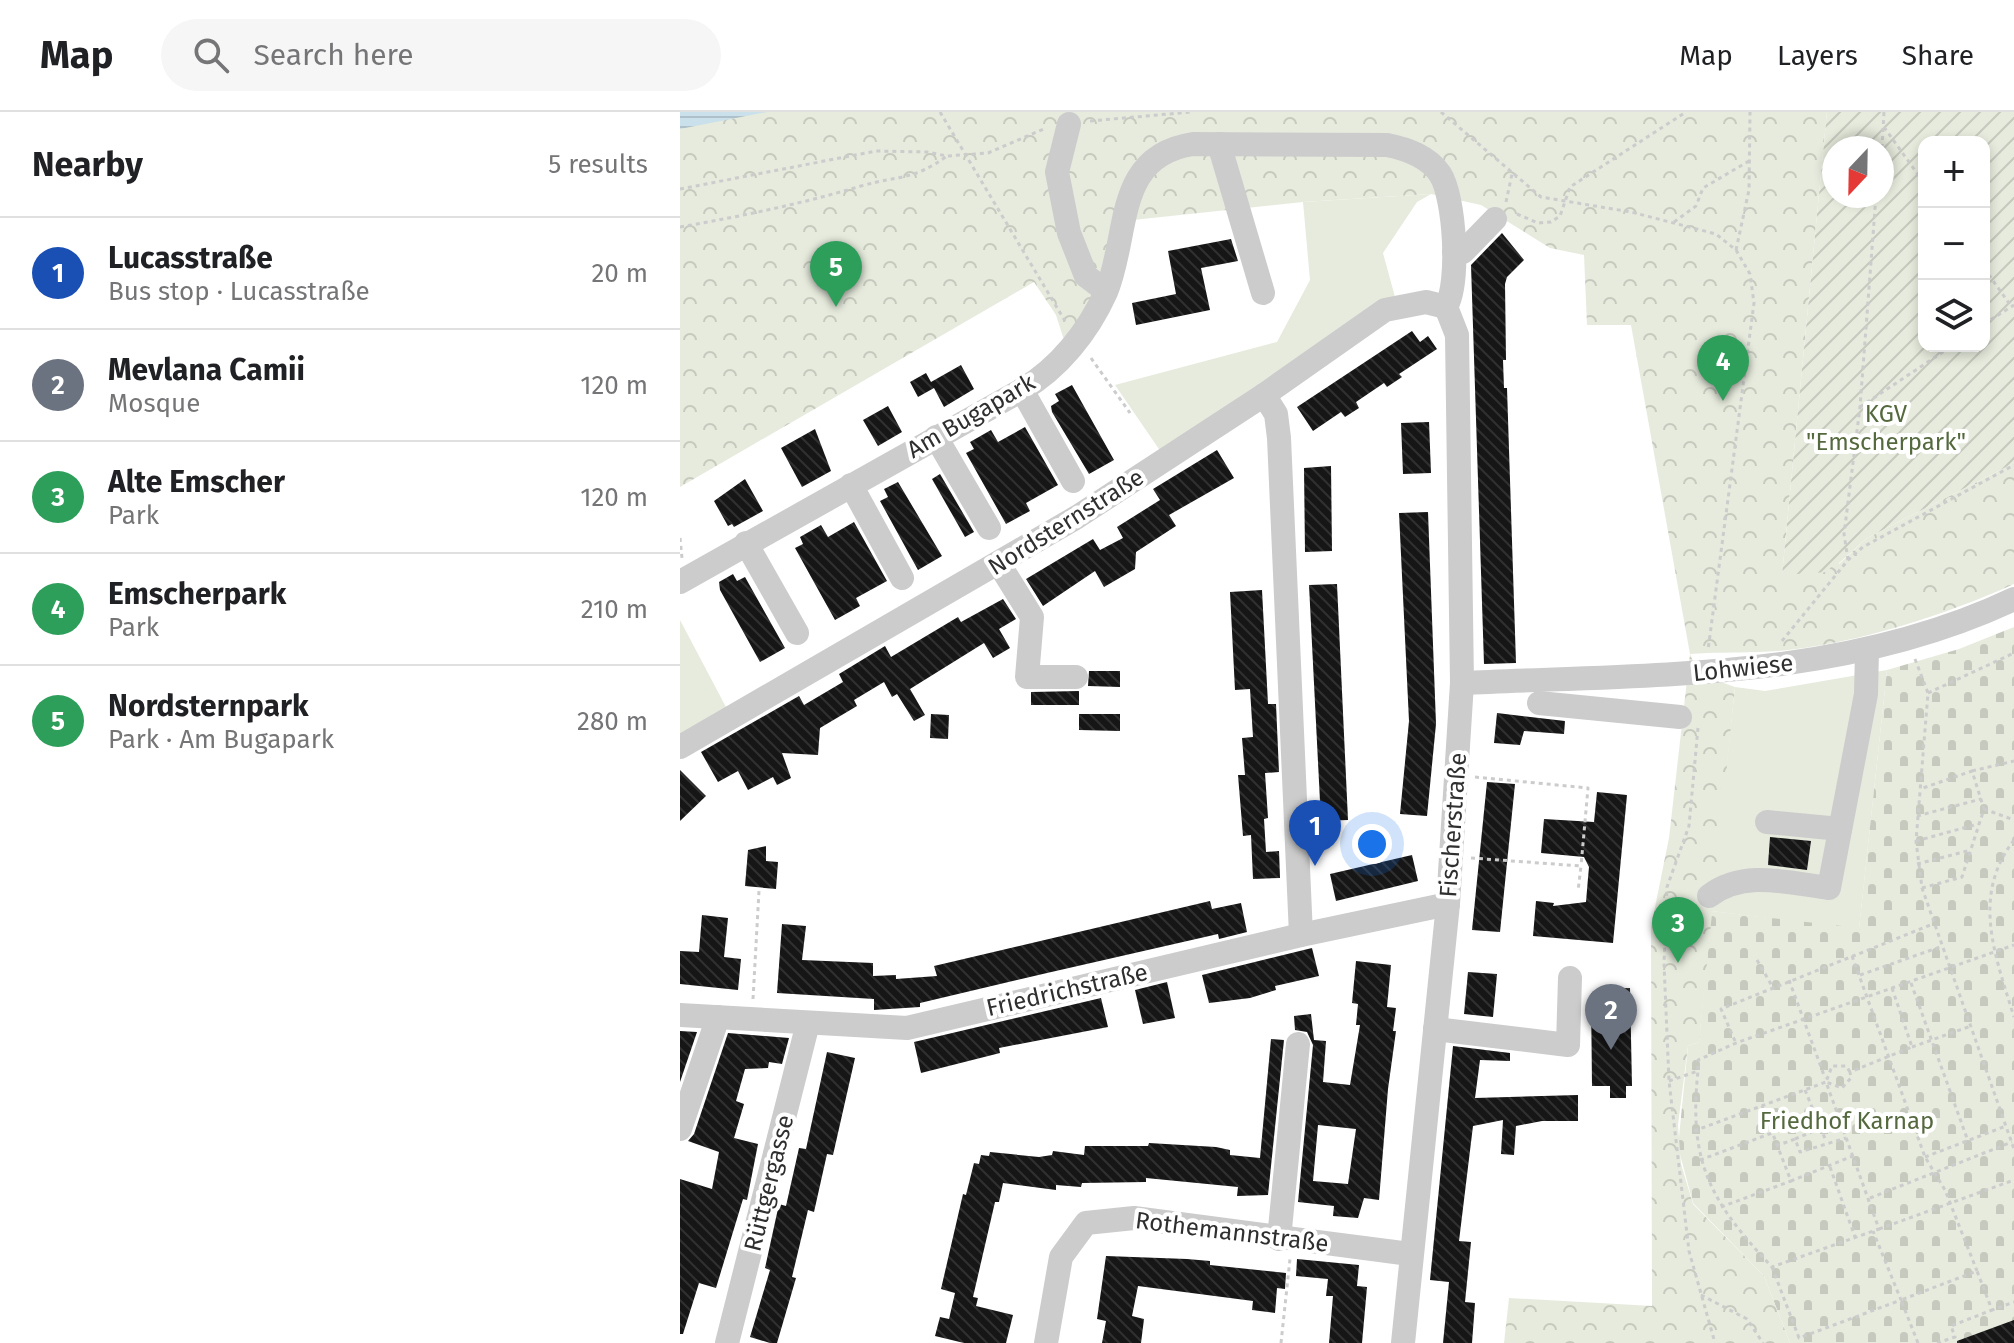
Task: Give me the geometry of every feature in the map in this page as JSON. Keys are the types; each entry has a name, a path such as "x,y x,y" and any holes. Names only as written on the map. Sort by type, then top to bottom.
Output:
{"street":[{"path":"1069,124 1057,172 1069,233 1086,276 1106,291"},
{"name":"Am Bugapark","path":"681,573 746,543 1022,390 1046,373 1077,341 1106,291 1129,196 1138,178 1164,152 1193,144 1219,144 1387,145 1414,152 1442,177 1454,252 1452,297 1446,307"},
{"path":"1219,144 1263,293"},
{"path":"1454,252 1463,252 1495,219"},
{"name":"Nordsternstraße","path":"680,747 999,564 1264,395 1385,310 1426,302 1446,307"},
{"name":"Fischerstraße","path":"1403,1343 1448,904 1462,683 1457,335 1446,307"},
{"path":"1022,390 1073,481"},
{"path":"1264,395 1276,414 1279,438 1301,935"},
{"path":"936,437 989,528"},
{"path":"851,485 902,578"},
{"path":"746,543 797,633"},
{"path":"999,564 1032,617 1027,677 1076,677"},
{"name":"Lohwiese","path":"1462,683 1698,674 1774,666 1909,640 2014,599"},
{"path":"1709,896 1734,882 1751,879 1829,888 1866,694 1867,650"},
{"path":"1539,703 1689,721"},
{"path":"1767,822 1840,829"},
{"name":"Friedrichstraße","path":"680,1015 907,1028 1301,935 1448,904"},
{"path":"1435,1029 1568,1045 1570,978"},
{"path":"680,1129 718,1017"},
{"name":"Rüttgergasse","path":"727,1343 808,1023"},
{"path":"1286,1240 1298,1044"},
{"name":"Rothemannstraße","path":"1046,1343 1061,1257 1086,1223 1134,1218 1410,1254"}],"path":[{"path":"940,112 1077,341 1130,413"},
{"path":"1441,112 1541,197 1674,222 1716,234 1736,250 1750,274 1754,303 1709,648 1698,674"},
{"path":"1495,219 1507,209 1538,223 1551,222 1560,216 1570,187 1686,112"},
{"path":"1736,250 1749,190 1750,112"},
{"path":"1883,136 1884,112"},
{"path":"1884,127 1918,175"},
{"path":"680,189 876,151 965,155"},
{"path":"680,227 776,210 862,186 918,175 947,156"},
{"path":"1674,222 1696,206 1703,188 1749,161"},
{"path":"1506,196 1512,174"},
{"path":"1848,560 1844,534 1860,407 1875,208"},
{"path":"1990,276 2013,306 1990,320"},
{"path":"1860,407 1943,352"},
{"path":"1774,666 1782,641 1848,560 1863,547 2014,465"},
{"path":"680,538 681,573"},
{"path":"1909,640 1928,693 1922,788 1917,816 1917,864 1933,924 2014,1149"},
{"path":"1928,693 2014,653"},
{"path":"1689,721 1689,826 1667,887 1664,963 1669,1081 1689,1251 1715,1343"},
{"path":"1922,788 2014,761"},
{"path":"1922,888 1962,877 1984,809 1972,771"},
{"path":"1456,776 1588,788 1578,891"},
{"path":"1917,816 1981,799"},
{"path":"1984,809 2014,820"},
{"path":"1916,841 1978,824"},
{"path":"2014,840 1998,863 1989,889 1995,950 2014,1017"},
{"path":"1917,864 1971,850"},
{"path":"1451,857 1581,866"},
{"path":"751,1019 759,891"},
{"path":"1736,1043 1721,1009 1789,979 1933,924"},
{"path":"1977,1271 1799,1340 1772,1267 1730,1222 1700,1160 1694,1131 1698,1060 1736,1043 2014,945"},
{"path":"1860,975 1941,947"},
{"path":"1852,956 1925,1157 1951,1205 1992,1310"},
{"path":"1757,960 1772,986"},
{"path":"1789,979 1879,1229"},
{"path":"1911,981 1968,1141"},
{"path":"1892,988 1912,1047"},
{"path":"1850,1072 1971,1026"},
{"path":"1694,1131 1826,1082 1842,1088 1851,1078 1850,1072 1840,1064 1832,1066 1826,1082"},
{"path":"1669,1081 1698,1071"},
{"path":"1805,1089 1827,1145 1846,1138"},
{"path":"1762,1106 1791,1181"},
{"path":"1925,1157 2006,1126"},
{"path":"1776,1146 1822,1127"},
{"path":"1700,1160 1772,1133"},
{"path":"1795,1139 1800,1152 1826,1141"},
{"path":"1869,1198 2012,1142"},
{"path":"1721,1207 1853,1156"},
{"path":"1830,1167 1855,1237"},
{"path":"1772,1267 2014,1180"},
{"path":"1873,1231 1918,1343"},
{"path":"1281,1343 1286,1240"},
{"path":"1701,1295 1747,1319 1763,1343"},
{"path":"1937,1343 1955,1337 1951,1326 2014,1302"}],"green space":[{"path":"680,112 1827,112 1825,136 1822,136 1822,163 1782,575 1837,559 1839,564 1867,538 2014,463 2014,584 1922,619 1855,638 1789,650 1690,654 1631,325 1587,325 1584,255 1550,248 1481,205 1431,194 1303,202 1114,222 1091,306 1064,340 1056,315 1034,282 680,487"},
{"name":"KGV \"Emscherpark\"","path":"1827,112 2014,112 2014,463 1867,538 1838,564 1837,560 1827,572 1782,575 1822,163 1822,208 1894,208 1894,136 1825,136"},
{"path":"1431,194 1417,202 1383,253 1395,297 1161,452 1115,385 1277,342 1310,280 1303,202"},
{"path":"680,620 727,709 680,735"},
{"name":"Friedhof Karnap","path":"2014,627 2014,1343 1790,1343 1764,1276 1693,1203 1678,1147 1688,1046 1699,1042 1711,911 1859,928 1887,670 1959,649"},
{"path":"1690,654 1698,674 1735,687 1699,1042 1688,1046 1678,1125 1681,1164 1693,1204 1764,1276 1790,1343 1504,1343 1509,1298 1652,1306 1651,927 1669,838"},
{"path":"1887,670 1859,929 1711,911 1735,687 1765,691"}],"water":[{"path":"680,112 767,112 680,129"}],"building":[{"path":"1502,233 1524,260 1507,277 1505,284 1506,360 1503,360 1504,388 1507,388 1516,663 1484,664 1471,265"},
{"path":"1231,239 1238,261 1201,268 1210,310 1136,325 1132,303 1176,294 1168,251"},
{"path":"1412,331 1420,342 1428,336 1437,349 1399,374 1402,377 1387,387 1384,383 1356,402 1359,408 1345,417 1341,412 1313,431 1297,407"},
{"path":"961,365 974,389 944,407 934,388 918,397 910,382 926,373 931,382"},
{"path":"1072,385 1114,460 1089,474 1052,412 1051,406 1059,401 1055,394"},
{"path":"888,406 902,432 878,446 863,420"},
{"path":"1429,422 1431,473 1403,474 1401,423"},
{"path":"1025,427 1058,485 1026,503 1030,511 1006,524 966,453 974,449 970,442 991,430 998,442"},
{"path":"815,429 831,471 802,487 781,448"},
{"path":"1217,450 1234,478 1169,515 1176,526 1136,552 1135,569 1104,587 1095,571 1043,606 1026,579 1093,539 1100,550 1123,538 1117,527 1160,500 1153,489"},
{"path":"1331,466 1332,551 1305,552 1304,468"},
{"path":"940,474 974,532 965,537 932,479"},
{"path":"745,479 763,511 734,527 732,524 728,526 714,501"},
{"path":"898,482 942,556 918,570 880,501 888,497 884,489"},
{"path":"1428,512 1436,724 1427,816 1400,814 1409,721 1399,513"},
{"path":"854,522 887,581 856,598 860,606 835,620 795,548 803,544 800,537 821,525 828,537"},
{"path":"733,574 737,581 745,577 785,648 760,662 720,590 719,582"},
{"path":"1337,584 1348,820 1321,821 1309,585"},
{"path":"1262,590 1268,704 1276,704 1279,772 1265,773 1268,818 1264,819 1266,852 1279,851 1280,878 1253,879 1251,835 1243,836 1238,775 1245,775 1242,738 1253,737 1250,689 1235,690 1230,592"},
{"path":"1003,599 1016,619 999,629 1010,648 993,658 984,643 910,689 925,715 914,721 897,694 892,697 884,682 854,700 857,706 820,728 818,755 782,753 791,778 777,785 773,777 748,790 738,771 718,782 701,752 799,696 804,705 843,682 839,674 885,646 891,657 958,617 961,622"},
{"path":"1089,671 1120,671 1120,687 1088,686"},
{"path":"1079,691 1079,705 1031,705 1031,692"},
{"path":"1497,713 1565,721 1564,734 1524,731 1520,745 1494,743"},
{"path":"931,714 949,715 948,739 930,738"},
{"path":"1079,714 1120,714 1120,731 1079,730"},
{"path":"680,770 706,796 680,821"},
{"path":"1487,782 1515,784 1500,932 1472,930"},
{"path":"1597,792 1627,795 1613,943 1533,936 1536,901 1554,903 1553,906 1586,902 1589,867 1584,857 1541,853 1544,819 1594,822"},
{"path":"1770,837 1811,841 1807,870 1768,865"},
{"path":"766,846 766,861 778,862 776,889 745,886 748,850"},
{"path":"1412,855 1418,881 1336,901 1330,874"},
{"path":"1210,901 1212,909 1241,903 1247,932 1219,939 1218,934 1047,973 920,1003 920,1007 874,1010 874,999 777,993 782,924 806,926 802,960 873,963 873,976 896,975 896,979 937,976 934,966"},
{"path":"702,915 728,918 724,957 741,959 738,990 680,984 680,951 699,952"},
{"path":"1312,948 1319,976 1275,986 1276,990 1250,998 1209,1003 1202,975"},
{"path":"1356,961 1391,965 1387,1007 1396,1008 1393,1031 1396,1031 1379,1200 1364,1198 1358,1218 1333,1216 1334,1206 1298,1202 1313,1045 1307,1032 1295,1030 1294,1016 1311,1014 1314,1040 1326,1041 1323,1082 1350,1085 1360,1025 1356,1025 1358,1004 1352,1003","holes":["1318,1125 1356,1129 1348,1184 1313,1181"]},
{"path":"1468,972 1497,974 1493,1017 1464,1014"},
{"path":"1167,982 1175,1018 1143,1024 1135,990"},
{"path":"1630,988 1632,1086 1626,1086 1626,1098 1610,1098 1610,1086 1592,1086 1591,993 1600,993 1600,989"},
{"path":"1101,998 1108,1027 999,1048 1000,1053 921,1073 914,1042"},
{"path":"680,1031 697,1032 680,1082"},
{"path":"728,1033 789,1038 782,1064 769,1062 768,1068 745,1069 736,1101 744,1104 734,1138 758,1144 747,1200 743,1199 716,1288 699,1283 683,1334 680,1334 680,1179 712,1189 719,1152 688,1141 694,1134"},
{"path":"1271,1039 1284,1040 1268,1195 1237,1196 1238,1187 1146,1178 1146,1182 1082,1183 1081,1187 1056,1185 1056,1190 1003,1183 999,1202 995,1202 973,1297 978,1298 976,1306 1013,1315 1006,1343 964,1343 935,1336 940,1317 949,1319 955,1293 941,1289 963,1194 966,1195 974,1163 979,1164 981,1155 989,1156 990,1152 1039,1157 1052,1155 1053,1151 1084,1155 1085,1146 1148,1146 1149,1143 1216,1147 1230,1150 1230,1155 1260,1158"},
{"path":"1453,1046 1510,1053 1510,1061 1480,1060 1475,1098 1578,1095 1578,1121 1542,1121 1516,1126 1514,1155 1501,1154 1503,1120 1473,1126 1459,1241 1471,1242 1465,1302 1475,1303 1472,1343 1443,1343 1449,1282 1430,1280"},
{"path":"827,1052 855,1058 833,1155 827,1154 814,1212 808,1210 792,1277 796,1278 777,1343 770,1343 750,1337 770,1270 765,1268 779,1204 786,1206 799,1148 806,1149"},
{"path":"1106,1256 1210,1261 1210,1265 1286,1273 1285,1289 1277,1288 1275,1313 1252,1310 1253,1301 1138,1286 1132,1316 1144,1319 1141,1343 1102,1343 1106,1321 1097,1319"},
{"path":"1297,1259 1359,1265 1357,1286 1367,1287 1362,1343 1329,1343 1333,1296 1326,1296 1328,1279 1296,1276"},
{"path":"2014,1320 2014,1343 1957,1343 1957,1341"}],"place":[{"name":"Nordsternpark","path":"836,307"},
{"name":"Emscherpark","path":"1723,401"},
{"name":"Lucasstraße","path":"1315,866"},
{"name":"Alte Emscher","path":"1678,963"},
{"name":"Mevlana Camii","path":"1611,1050"}]}
